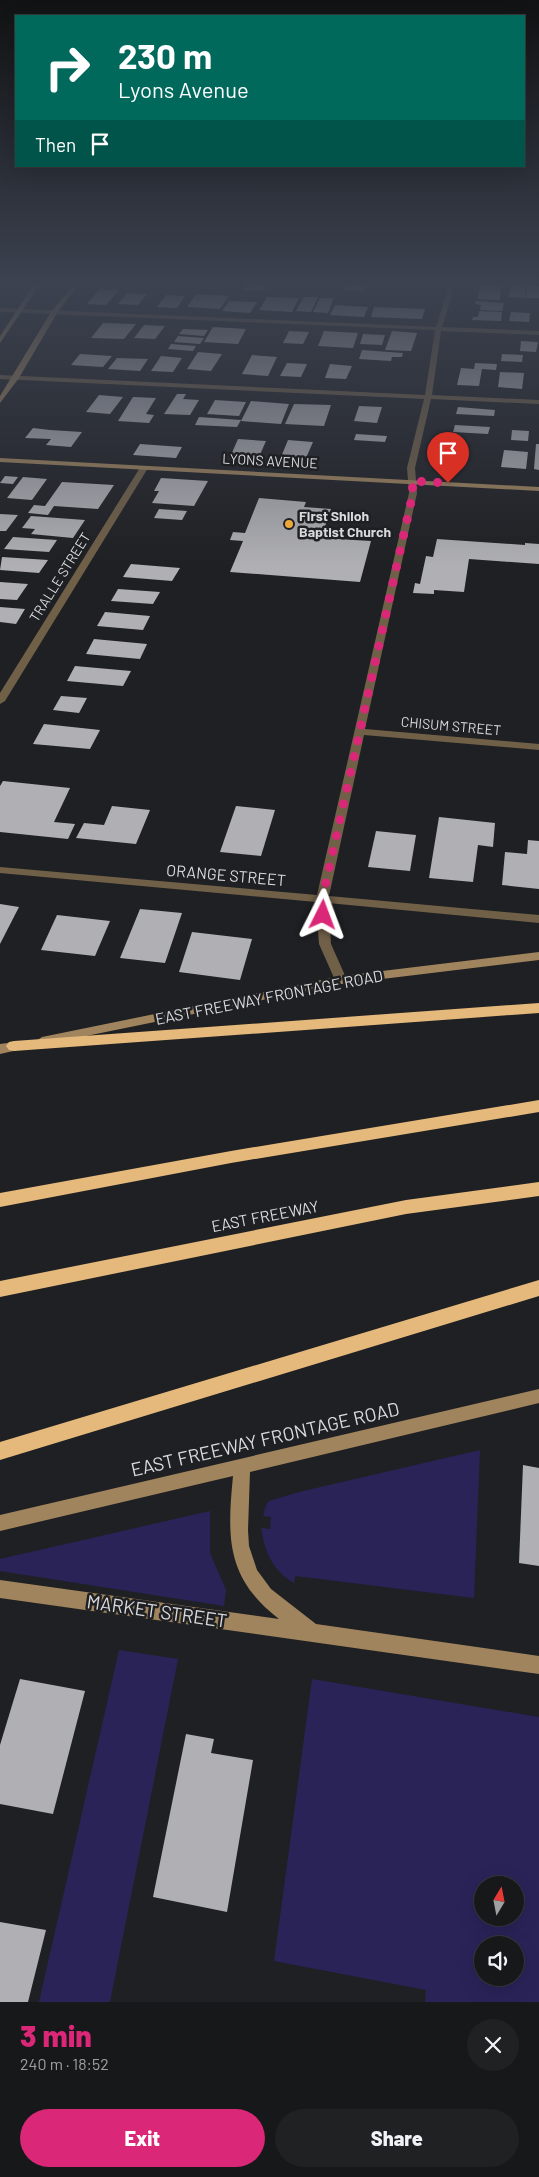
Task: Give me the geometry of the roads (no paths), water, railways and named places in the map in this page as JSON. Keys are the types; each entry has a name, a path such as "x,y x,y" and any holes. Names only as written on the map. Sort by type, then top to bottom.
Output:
{"highway":[{"path":"7,1048 539,1008"},
{"path":"0,1200 231,1157 539,1106"},
{"name":"EAST FREEWAY","path":"0,1289 406,1207 539,1188"},
{"path":"0,1451 539,1288"}],"main road":[{"path":"0,401 15,379"},
{"name":"LYONS AVENUE","path":"0,460 539,489"},
{"name":"EAST FREEWAY FRONTAGE ROAD","path":"7,1048 341,980 539,956"},
{"name":"EAST FREEWAY FRONTAGE ROAD","path":"0,1522 539,1396"},
{"path":"242,1466 237,1522 242,1552 248,1570 259,1589 313,1634"},
{"name":"MARKET STREET","path":"0,1589 539,1665"}],"street":[{"path":"49,379 539,402"},
{"path":"341,980 325,944 322,900 413,493 411,468 431,379"},
{"name":"TRALLE STREET","path":"0,701 144,468"},
{"name":"CHISUM STREET","path":"361,732 539,747"},
{"name":"ORANGE STREET","path":"0,870 539,919"}],"place":[{"name":"First Shiloh Baptist Church","path":"289,524"}]}
